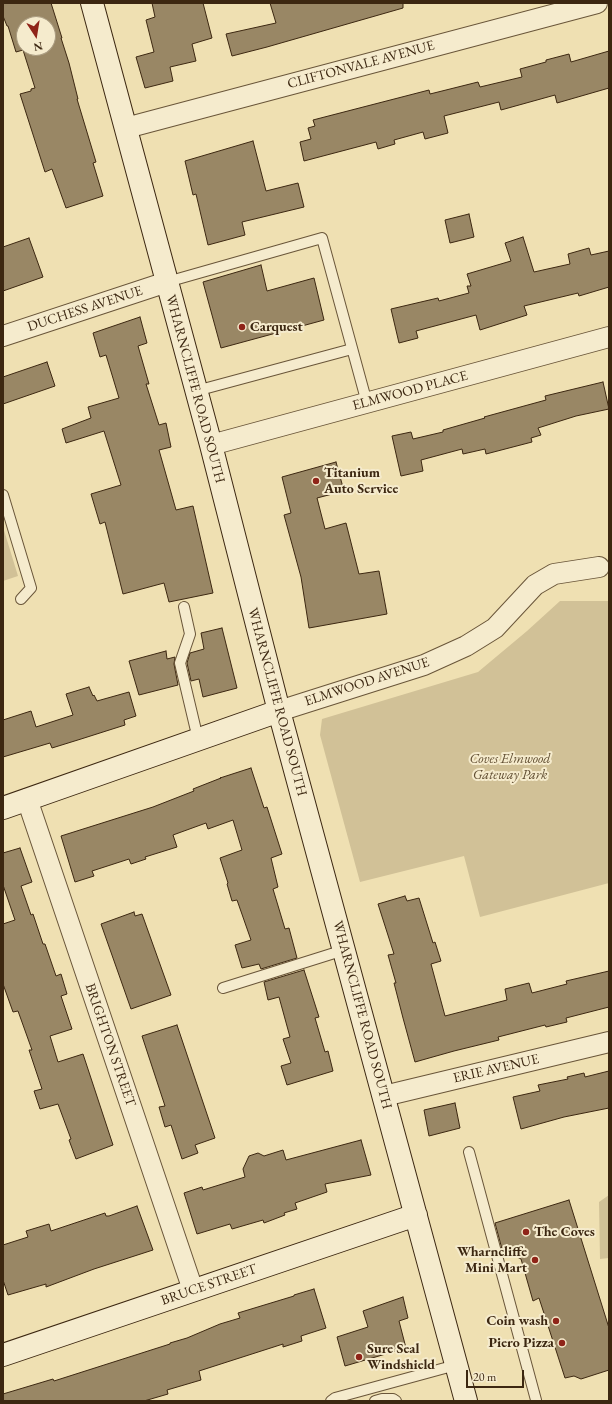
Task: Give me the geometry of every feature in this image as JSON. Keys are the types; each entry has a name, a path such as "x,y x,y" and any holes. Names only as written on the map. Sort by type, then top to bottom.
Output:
{"main road":[{"name":"WHARNCLIFFE ROAD SOUTH","path":"92,3 211,446 279,711 466,1401"},
{"name":"ELMWOOD AVENUE","path":"3,808 279,711"},
{"name":"BRUCE STREET","path":"3,1355 416,1215"}],"street":[{"name":"CLIFTONVALE AVENUE","path":"126,128 597,3"},
{"name":"DUCHESS AVENUE","path":"3,336 166,282"},
{"name":"ELMWOOD PLACE","path":"211,446 609,337"},
{"name":"ELMWOOD AVENUE","path":"279,711 424,665 466,646 495,628 535,585 554,574 599,567"},
{"name":"BRIGHTON STREET","path":"27,799 193,1290"},
{"name":"ERIE AVENUE","path":"384,1096 609,1042"}],"lane":[{"path":"166,282 322,238 367,403"},
{"path":"196,391 352,349"},
{"path":"3,495 31,588 21,599"},
{"path":"184,607 190,634 180,663 198,740"},
{"path":"223,988 344,950"},
{"path":"469,1152 536,1400"},
{"path":"331,1401 335,1398 456,1365"},
{"path":"375,1401 388,1399 396,1401"}],"green space":[{"path":"3,527 18,576 3,581"},
{"name":"Coves Elmwood Gateway Park","path":"560,601 609,601 609,883 480,917 464,856 360,882 320,735 322,719 478,672"},
{"path":"609,1195 609,1258 600,1259 599,1202"}],"building":[{"path":"3,3 51,3 55,16 16,16 16,52 3,16"},
{"path":"152,3 203,3 212,38 192,44 196,61 170,67 173,81 145,88 136,57 154,52 146,20 155,17"},
{"path":"270,3 403,3 403,8 232,56 226,34 276,23"},
{"path":"56,19 69,63 77,99 96,162 93,163 103,196 66,208 52,169 45,172 20,94 31,91 31,89 35,88 25,56 56,56"},
{"path":"609,51 609,88 557,103 555,95 501,110 499,102 444,116 448,133 425,139 423,132 394,140 395,144 378,149 376,142 304,161 300,142 311,139 308,128 315,126 313,120 429,90 430,94 478,82 480,87 522,77 520,69 569,54 571,62"},
{"path":"253,141 266,191 298,183 304,207 242,222 245,235 208,245 196,194 193,195 185,161"},
{"path":"469,214 474,237 450,243 445,220"},
{"path":"523,237 534,272 570,264 568,254 589,248 591,255 609,251 609,287 579,296 578,293 524,306 527,315 480,330 476,315 416,331 418,338 399,343 391,309 438,298 439,301 469,293 467,286 471,286 467,274 511,261 505,243"},
{"path":"29,238 43,277 3,291 3,247"},
{"path":"261,265 267,291 314,278 324,320 221,348 203,282"},
{"path":"140,317 147,343 138,346 149,384 146,384 159,425 166,423 171,447 159,450 176,510 193,506 213,593 169,602 164,583 123,594 105,522 100,524 91,494 121,485 104,431 66,443 62,429 91,418 88,407 119,398 106,355 100,357 93,333"},
{"path":"47,362 55,386 3,404 3,377"},
{"path":"603,382 609,409 576,416 538,428 541,435 531,438 532,442 486,454 485,449 463,454 462,449 421,460 423,471 401,476 392,436 411,432 413,439 443,432 443,430 485,418 484,417 546,400 545,396"},
{"path":"336,462 344,491 317,498 325,529 346,523 359,574 379,571 387,614 309,628 301,577 284,515 291,513 282,477"},
{"path":"222,628 237,688 203,697 199,679 191,681 187,663 190,653 204,649 201,633"},
{"path":"166,651 167,659 175,657 174,664 178,685 139,695 129,661"},
{"path":"89,687 97,701 129,692 136,716 124,720 125,725 52,748 50,743 3,757 3,720 31,711 36,727 73,715 66,694"},
{"path":"251,768 264,808 267,807 282,854 271,858 278,887 273,889 285,929 289,928 297,958 261,969 259,964 242,968 235,945 251,940 237,900 232,901 220,858 242,850 233,820 208,829 206,823 173,835 177,847 145,857 146,859 131,864 129,859 92,871 94,876 75,882 61,836 153,807 194,791 193,789 220,778"},
{"path":"20,848 32,882 21,886 31,915 33,914 43,944 45,944 56,976 61,974 67,994 61,996 72,1029 50,1036 58,1062 83,1054 113,1145 76,1159 69,1140 71,1139 58,1104 40,1109 34,1091 42,1089 29,1050 32,1050 18,1011 13,1012 3,984 3,924 15,920 3,885 3,853"},
{"path":"405,896 407,901 419,898 433,943 435,942 441,961 431,964 445,1016 507,1000 505,989 529,983 532,993 567,984 566,981 609,971 609,1007 566,1018 567,1022 546,1027 545,1025 498,1037 499,1040 415,1062 388,955 394,954 378,904"},
{"path":"134,912 135,916 142,914 171,995 131,1009 101,924"},
{"path":"304,970 319,1017 315,1018 325,1052 328,1051 333,1071 287,1085 281,1066 291,1063 283,1039 290,1037 279,997 268,1000 264,982"},
{"path":"177,1025 215,1138 195,1145 198,1153 182,1159 171,1125 165,1127 159,1107 165,1106 142,1036"},
{"path":"609,1071 609,1108 564,1117 521,1129 513,1097 540,1091 538,1085 568,1079 567,1077 584,1073 585,1077"},
{"path":"455,1103 460,1128 429,1136 424,1110"},
{"path":"361,1140 371,1175 325,1184 327,1192 295,1203 297,1209 284,1213 285,1215 264,1223 263,1220 232,1229 230,1224 197,1234 184,1193 202,1187 203,1190 245,1177 243,1169 249,1156 258,1153 264,1156 283,1150 286,1160"},
{"path":"569,1200 609,1328 609,1370 581,1379 574,1376 565,1378 539,1298 533,1301 521,1259 502,1249 495,1223"},
{"path":"137,1206 153,1250 94,1269 46,1287 46,1284 8,1295 3,1280 3,1245 28,1237 26,1231 49,1224 51,1231 105,1213 106,1216 109,1216"},
{"path":"314,1289 326,1328 301,1336 302,1341 283,1347 283,1344 199,1371 201,1380 167,1390 168,1394 144,1401 3,1401 3,1394 53,1379 54,1381 170,1344 220,1324 240,1318 238,1313"},
{"path":"403,1297 408,1318 399,1321 406,1348 345,1366 337,1337 368,1327 363,1311"}],"place":[{"name":"Carquest","path":"242,327"},
{"name":"Titanium Auto Service","path":"316,481"},
{"name":"The Coves","path":"526,1232"},
{"name":"Wharncliffe Mini Mart","path":"535,1260"},
{"name":"Coin wash","path":"556,1321"},
{"name":"Piero Pizza","path":"562,1343"},
{"name":"Sure Seal Windshield","path":"359,1357"}]}
